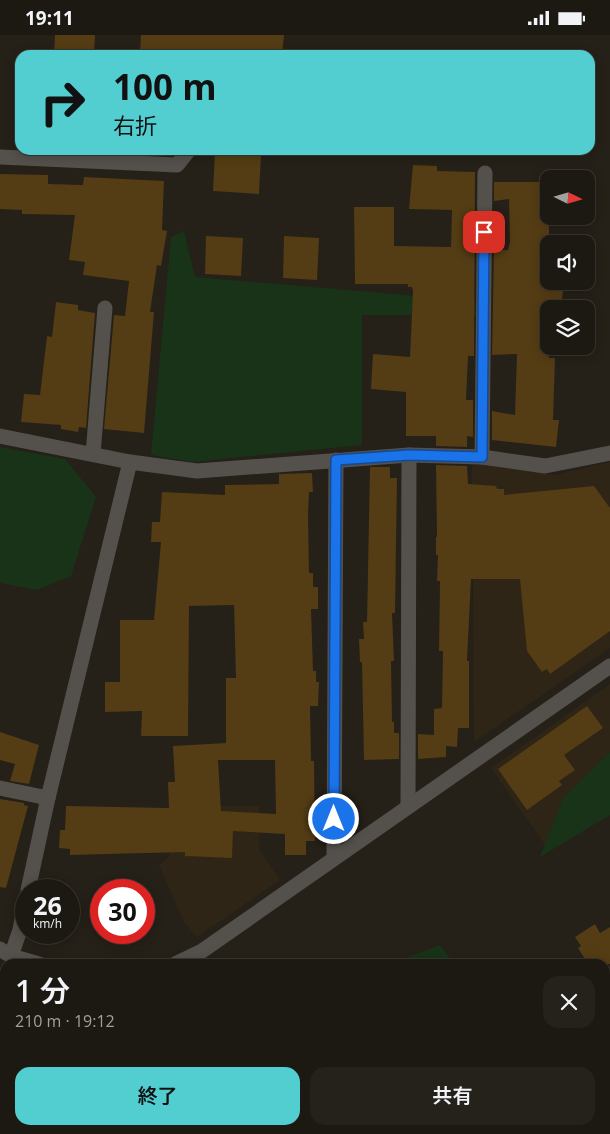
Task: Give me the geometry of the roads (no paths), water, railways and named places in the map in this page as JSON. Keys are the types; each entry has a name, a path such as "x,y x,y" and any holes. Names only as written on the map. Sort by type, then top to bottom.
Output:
{"street":[{"path":"0,157 177,165 185,155"},
{"path":"482,457 485,173"},
{"path":"93,454 105,308"},
{"path":"0,436 130,462 197,471 409,455 482,457 544,466 610,453"},
{"path":"408,807 409,455"},
{"path":"334,858 336,460"},
{"path":"30,879 48,798 130,462"},
{"path":"185,959 202,951 610,666"},
{"path":"0,788 48,798"},
{"path":"15,938 6,952 25,959"}]}
